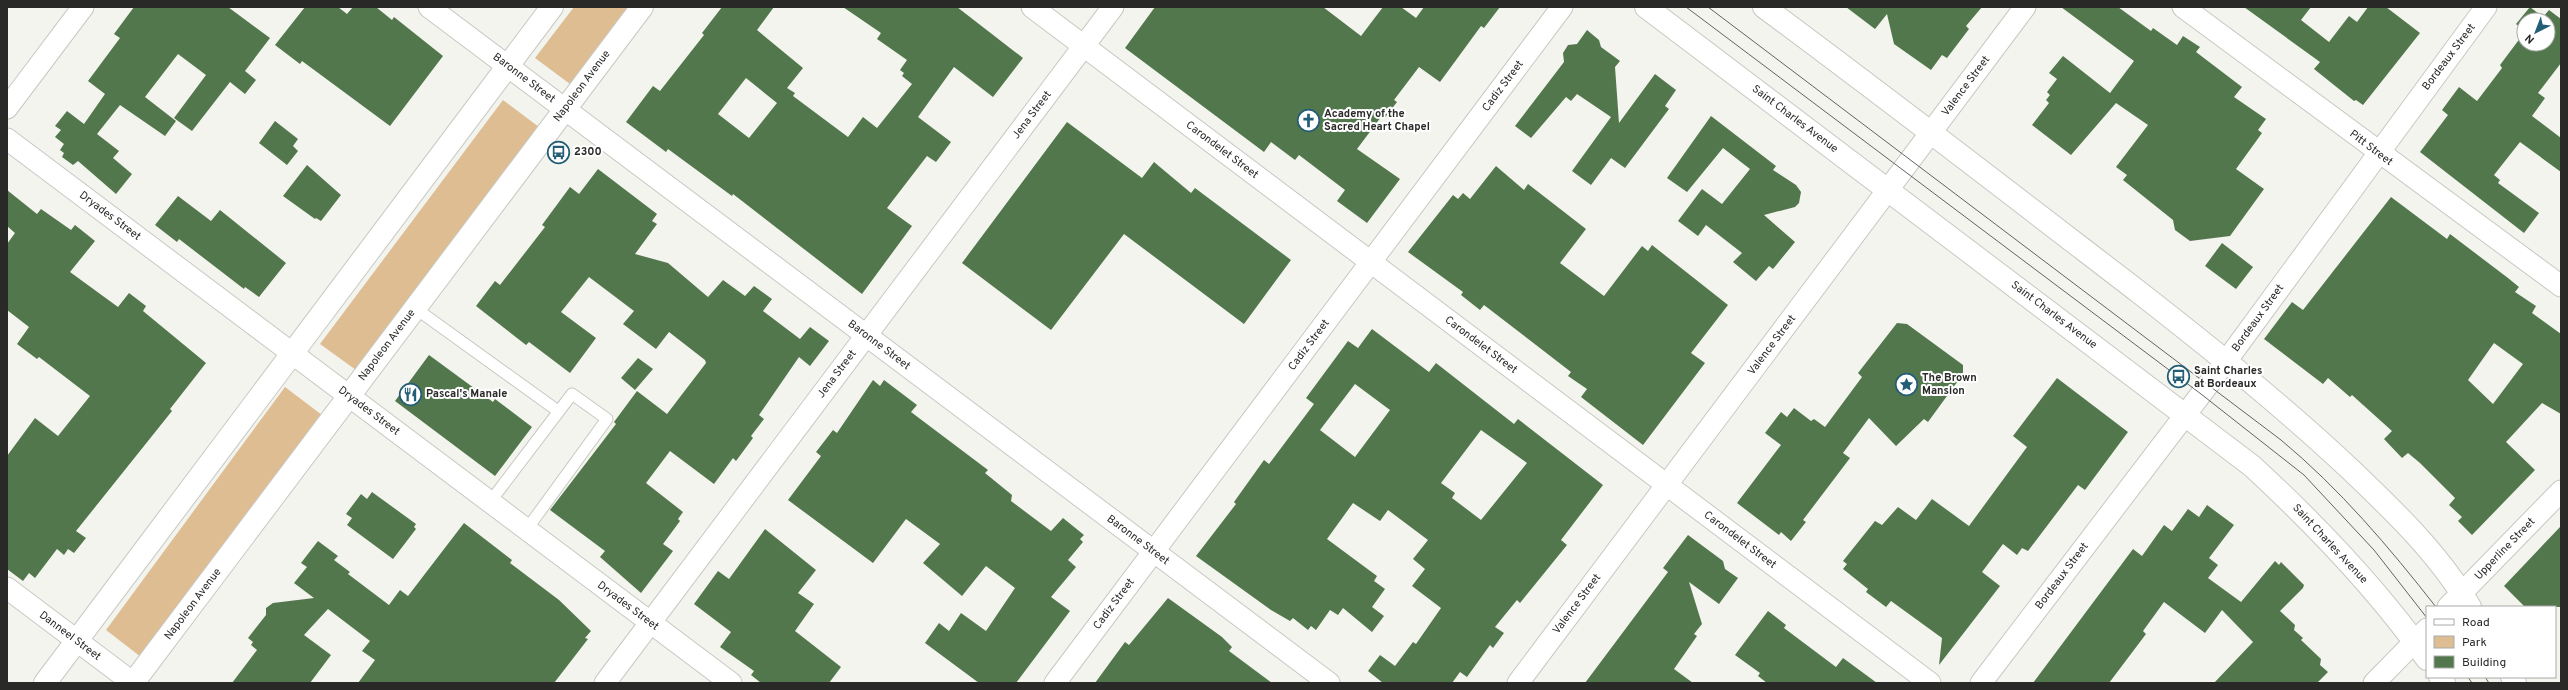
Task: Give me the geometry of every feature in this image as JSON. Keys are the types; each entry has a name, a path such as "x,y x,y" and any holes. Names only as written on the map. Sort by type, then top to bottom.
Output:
{"main road":[{"path":"45,683 552,7"},
{"name":"Napoleon Avenue","path":"133,683 642,7"},
{"name":"Saint Charles Avenue","path":"1646,7 2252,466 2311,520 2362,577 2421,635 2426,655"},
{"path":"1764,7 1932,132 2227,360 2299,421 2405,522 2460,602"}],"street":[{"path":"7,108 83,7"},
{"name":"Baronne Street","path":"429,7 1329,683"},
{"name":"Carondelet Street","path":"1032,7 1930,683"},
{"name":"Jena Street","path":"605,683 1113,7"},
{"name":"Cadiz Street","path":"1055,683 1562,7"},
{"name":"Valence Street","path":"1518,683 2026,7"},
{"name":"Pitt Street","path":"2184,7 2378,153 2561,286"},
{"name":"Bordeaux Street","path":"1981,683 2227,360 2486,7"},
{"name":"Dryades Street","path":"7,139 730,683"},
{"name":"Upperline Street","path":"2460,602 2561,491"},
{"name":"Danneel Street","path":"7,588 133,683"},
{"path":"2374,683 2421,635"}],"lane":[{"path":"415,308 558,412"},
{"path":"490,502 572,394 607,419 527,529"}],"green space":[{"path":"574,7 629,7 570,84 535,58"},
{"path":"503,100 539,127 356,370 320,344"},
{"path":"285,387 322,415 141,657 106,630"}],"building":[{"path":"134,7 228,7 270,38 245,71 256,80 245,94 230,82 192,131 174,118 206,75 178,54 145,97 176,121 165,136 120,105 97,134 119,151 113,158 132,174 116,194 78,161 73,165 62,157 64,153 60,150 64,144 55,137 61,130 55,126 67,111 84,124 105,94 88,81 120,38 114,34"},
{"path":"305,7 338,7 347,14 353,7 376,7 392,20 394,17 443,56 390,126 302,61 300,64 275,45"},
{"path":"722,7 774,7 757,30 803,68 787,88 795,93 793,96 848,137 863,117 877,128 912,84 902,76 904,73 900,70 907,60 877,39 881,33 843,7 957,7 1023,58 993,97 954,67 918,117 951,142 936,162 927,156 887,208 912,226 862,294 733,194 732,196 668,149 666,152 626,122 653,86 660,91 704,35 702,33","holes":["746,78 777,103 749,138 718,114"]},
{"path":"1155,7 1323,7 1361,36 1383,7 1401,7 1416,18 1424,7 1500,7 1484,28 1481,26 1440,82 1419,67 1394,100 1397,102 1384,119 1381,117 1357,149 1400,179 1367,223 1337,201 1345,190 1299,155 1295,160 1271,142 1264,152 1125,48"},
{"path":"1846,7 1982,7 1966,26 1969,29 1947,58 1942,55 1931,70 1894,44 1887,14 1875,29"},
{"path":"2061,7 2118,7 2151,31 2153,28 2177,45 2183,36 2200,47 2196,52 2242,87 2234,97 2266,119 2258,130 2262,133 2236,169 2264,189 2230,236 2190,241 2175,230 2173,220 2123,180 2127,175 2116,167 2148,125 2116,103 2071,155 2032,125 2049,103 2046,100 2050,95 2047,92 2057,79 2049,73 2063,56 2110,93 2134,61"},
{"path":"2244,7 2311,7 2301,20 2329,42 2349,16 2357,22 2368,7 2386,7 2420,33 2363,105 2356,100 2354,101 2314,69 2320,62"},
{"path":"2530,7 2536,12 2526,12"},
{"path":"2556,15 2561,19 2561,63 2538,93 2545,98 2532,116 2561,138 2561,172 2520,142 2494,175 2500,180 2498,183 2539,213 2524,233 2420,152 2448,115 2442,110 2459,87 2477,101 2502,68 2500,65 2516,44 2516,52 2556,52"},
{"path":"1587,30 1599,40 1601,47 1620,61 1615,67 1619,123 1655,74 1676,90 1665,106 1669,109 1625,168 1611,158 1591,185 1572,171 1611,117 1577,94 1571,101 1566,97 1531,138 1515,126 1564,62 1563,53 1568,45 1577,44"},
{"path":"1711,116 1776,166 1773,170 1796,185 1801,192 1799,203 1795,207 1764,215 1795,242 1773,269 1769,266 1756,281 1733,262 1742,253 1706,225 1698,236 1678,221 1702,189 1722,204 1750,169 1723,148 1687,192 1667,178"},
{"path":"275,121 298,139 293,146 298,151 287,165 259,143"},
{"path":"1067,122 1142,178 1154,162 1191,193 1195,188 1291,260 1244,324 1124,234 1051,330 962,263"},
{"path":"307,165 341,195 321,221 316,218 315,219 283,196"},
{"path":"1496,166 1524,190 1528,184 1586,229 1560,263 1604,296 1642,246 1648,251 1652,245 1728,305 1691,353 1705,363 1643,445 1581,397 1587,389 1568,376 1571,372 1484,305 1480,310 1461,295 1463,292 1408,252 1453,195 1458,199 1463,193 1470,199"},
{"path":"598,169 657,214 652,221 657,224 635,254 668,263 708,297 723,280 745,296 754,286 772,299 763,311 800,339 810,327 829,341 810,366 799,357 759,415 764,419 751,436 753,438 736,461 733,458 714,484 670,451 646,483 683,512 678,519 680,521 663,544 673,551 641,593 600,557 605,551 550,510 616,424 614,422 637,391 667,414 706,363 705,360 669,332 656,349 623,324 634,311 589,277 561,312 596,338 570,373 529,342 526,345 476,306 495,281 500,285 545,227 542,225 570,187 579,194"},
{"path":"7,190 37,214 41,209 71,230 75,225 95,241 70,272 118,307 129,293 146,306 143,311 206,363 170,409 172,411 76,531 86,538 74,553 68,549 64,555 57,549 35,578 29,573 23,581 7,569 7,456 35,418 58,436 90,396 39,357 37,359 17,344 29,327 7,310 7,244 15,233 7,226"},
{"path":"178,196 211,221 220,210 286,263 259,297 245,287 244,289 179,239 177,242 155,225"},
{"path":"2391,197 2447,239 2450,234 2519,287 2515,292 2536,306 2532,313 2561,334 2561,414 2542,403 2506,442 2535,470 2472,535 2458,521 2462,517 2449,505 2455,498 2408,453 2402,458 2384,439 2392,431 2352,395 2350,397 2328,378 2323,384 2264,339 2292,302 2303,310","holes":["2494,343 2523,364 2493,404 2468,380"]},
{"path":"2222,243 2253,267 2236,289 2205,266"},
{"path":"1897,323 1907,324 1963,365 1963,374 1928,422 1924,419 1896,446 1869,418 1843,453 1850,458 1803,520 1806,522 1791,541 1781,532 1779,535 1737,503 1781,445 1765,433 1781,412 1787,417 1794,408 1811,421 1814,419 1825,427 1862,377 1858,373"},
{"path":"1372,329 1429,372 1436,363 1514,424 1518,419 1603,485 1561,540 1567,545 1520,603 1517,600 1495,627 1504,633 1493,648 1490,645 1467,677 1460,672 1452,683 1383,683 1368,671 1380,655 1395,666 1413,642 1416,644 1441,608 1412,586 1425,569 1413,559 1428,540 1388,510 1380,521 1353,503 1327,539 1377,576 1374,581 1385,589 1372,607 1384,616 1372,632 1343,608 1338,615 1330,610 1316,630 1311,626 1308,630 1293,618 1290,621 1271,610 1196,556 1236,504 1234,502 1264,460 1269,464 1314,404 1306,398 1348,341 1358,348","holes":["1355,384 1390,410 1355,457 1320,430","1481,430 1527,463 1481,520 1452,498 1455,493 1441,483"]},
{"path":"429,355 493,402 495,399 532,427 495,476 395,401"},
{"path":"638,358 653,369 635,390 621,378"},
{"path":"2057,378 2128,432 2085,490 2078,485 2028,551 2022,548 2017,555 2003,544 1982,572 2000,586 1939,665 1942,638 1891,601 1886,607 1866,592 1868,589 1843,569 1847,564 1843,561 1875,521 1882,525 1898,507 1916,520 1932,499 1969,526 2027,447 2013,436"},
{"path":"873,380 880,386 884,380 917,405 911,412 988,470 985,473 1012,495 1011,501 1051,531 1063,518 1084,535 1080,539 1083,542 1068,560 1076,567 1051,597 1070,611 1016,683 979,683 925,643 939,623 949,631 961,613 986,631 1015,588 986,566 962,596 923,563 940,544 906,519 873,563 788,500 821,456 816,452 833,430 837,433"},
{"path":"372,492 416,524 414,527 416,529 393,559 347,525 352,518 346,514 361,494 367,499"},
{"path":"2207,505 2234,525 2209,558 2218,565 2208,578 2241,602 2275,561 2279,565 2281,562 2304,585 2303,588 2280,611 2295,625 2294,630 2303,638 2301,640 2321,659 2320,665 2328,672 2317,683 2214,683 2253,642 2222,610 2205,633 2164,602 2143,631 2146,634 2109,683 2033,683 2133,549 2142,556 2164,525 2172,531 2188,509 2199,517"},
{"path":"464,523 512,560 510,563 559,600 591,631 585,638 588,639 554,683 358,683 375,660 362,651 370,641 328,609 304,635 331,655 310,683 232,683 257,650 251,645 253,642 248,638 266,615 266,608 273,603 314,598 294,583 307,567 301,563 318,541 338,556 334,560 350,572 348,574 389,605 400,590 408,596"},
{"path":"2561,526 2561,607 2524,606 2504,586"},
{"path":"765,529 816,570 798,593 814,604 795,631 841,667 829,683 761,683 751,675 754,671 720,647 731,632 694,604 718,571 729,579"},
{"path":"1688,535 1723,561 1725,569 1738,578 1719,604 1689,582 1702,624 1694,634 1697,636 1674,669 1693,683 1585,683 1668,572 1663,568"},
{"path":"1168,598 1222,637 1232,647 1229,651 1272,683 1095,683 1125,642 1129,645"},
{"path":"1768,611 1786,625 1784,628 1836,667 1843,658 1877,683 1767,683 1758,676 1760,673 1735,655"}],"tram line":[{"path":"1686,7 2201,394 2304,475 2374,550 2426,617"},
{"path":"1708,7 2281,440 2324,478 2363,519 2435,606"},
{"path":"2469,678 2472,683"},
{"path":"2486,678 2489,683"}],"place":[{"name":"Academy of the Sacred Heart Chapel","path":"1309,120"},
{"name":"2300","path":"558,152"},
{"name":"Saint Charles at Bordeaux","path":"2178,377"},
{"name":"The Brown Mansion","path":"1907,384"},
{"name":"Pascal's Manale","path":"411,394"}]}
